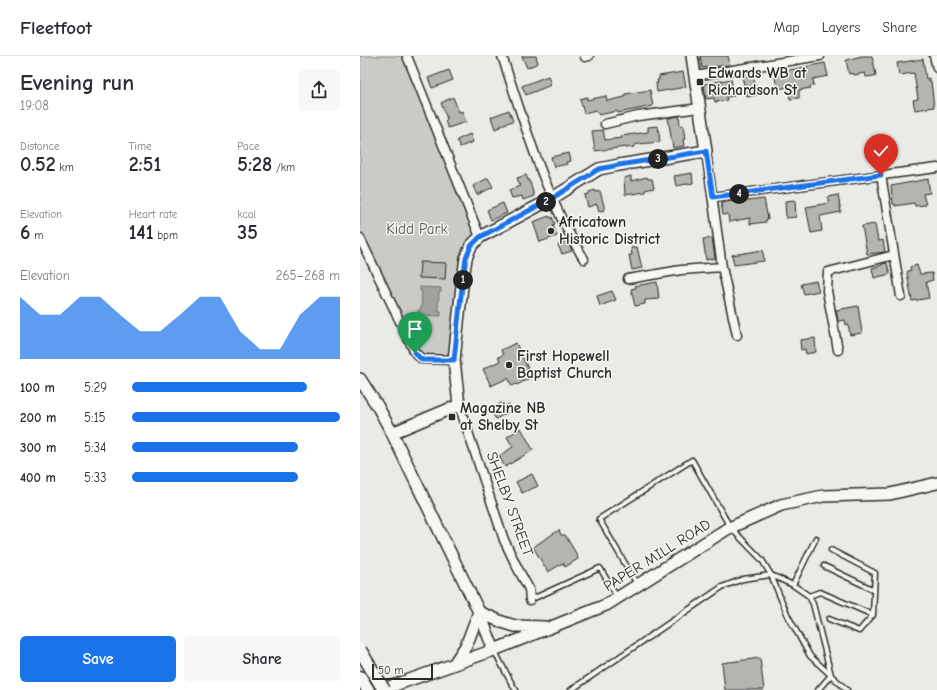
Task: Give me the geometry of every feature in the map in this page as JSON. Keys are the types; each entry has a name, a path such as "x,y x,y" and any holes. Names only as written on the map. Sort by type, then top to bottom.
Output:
{"main road":[{"path":"360,650 384,690"},
{"path":"360,677 368,690"}],"street":[{"path":"407,56 480,237"},
{"path":"502,56 551,199 573,242 584,259"},
{"path":"692,56 722,267 737,335"},
{"path":"695,76 777,59 820,56"},
{"path":"934,56 937,68"},
{"path":"605,124 638,116 700,108"},
{"name":"SHELBY STREET","path":"530,600 529,589 504,540 459,405 454,360 466,258 471,246 480,237 551,199 599,169 706,151"},
{"path":"713,197 937,168"},
{"path":"881,175 901,296"},
{"path":"360,238 415,353 422,360 454,360"},
{"path":"838,350 827,292 828,272 894,255"},
{"path":"628,278 681,270 722,267"},
{"path":"360,379 378,407 392,433 479,612 494,650"},
{"path":"392,433 459,405"},
{"name":"PAPER MILL ROAD","path":"381,690 494,650 606,605 730,527 781,505 823,496 890,494 937,483"},
{"path":"479,612 515,626 550,627"},
{"path":"454,664 466,646 479,612"}],"lane":[{"path":"638,585 599,519 692,460 730,527 762,560 771,575 788,616 810,656 847,690"},
{"path":"794,585 816,538"},
{"path":"829,619 859,631 873,615 875,573 831,550"},
{"path":"824,566 874,590"},
{"path":"530,600 600,568 617,598"},
{"path":"571,690 722,587 743,579 771,575 794,585 809,596 813,604 831,675"},
{"path":"809,596 820,592 873,615"},
{"path":"494,650 516,690"},
{"path":"818,690 831,675"}],"green space":[{"name":"Kidd Park","path":"360,56 407,56 480,237 471,246 454,360 422,359 360,238"}],"shaded area":[{"path":"420,287 441,288 441,292 439,292 438,310 441,311 441,316 418,315 418,310 421,309 422,291 420,291"}],"building":[{"path":"522,56 536,56 538,63 527,68"},
{"path":"700,56 728,56 730,65 702,68"},
{"path":"862,56 872,56 876,75 866,77 865,73 854,75 853,73 849,74 846,60"},
{"path":"923,59 926,79 929,78 929,81 931,81 934,107 915,110 913,100 918,99 914,73 899,75 897,63"},
{"path":"825,63 828,76 813,79 814,85 810,86 811,88 799,90 799,98 790,99 788,87 778,89 774,73"},
{"path":"449,70 453,80 432,88 428,78"},
{"path":"683,72 686,87 657,92 656,83 658,83 657,80 659,80 659,76"},
{"path":"753,75 757,95 747,97 742,77"},
{"path":"548,76 551,85 526,95 522,86"},
{"path":"731,79 734,96 726,97 727,100 715,102 714,98 706,99 704,84"},
{"path":"650,90 653,106 618,113 617,111 599,115 596,110 584,113 580,99 587,97 587,100 606,96 607,101 625,97 625,94"},
{"path":"453,97 459,112 462,111 466,122 448,128 445,121 447,120 446,116 441,103"},
{"path":"509,110 513,121 501,125 502,126 495,129 491,117"},
{"path":"679,116 680,126 683,125 685,139 683,139 684,146 673,148 668,118"},
{"path":"658,126 660,142 639,144 634,145 634,147 595,151 592,131 603,130 605,140 648,132 648,127"},
{"path":"470,134 473,142 460,147 457,140"},
{"path":"569,153 571,161 566,162 567,164 554,167 551,157"},
{"path":"692,173 693,183 676,186 674,176"},
{"path":"526,175 530,182 534,196 523,200 522,196 512,198 509,190 520,186 517,178"},
{"path":"631,176 631,181 647,177 648,179 652,179 654,188 645,190 645,192 625,195 624,178"},
{"path":"488,178 493,187 477,195 473,186"},
{"path":"928,179 930,193 923,194 926,205 915,206 914,203 895,206 895,204 893,204 891,186"},
{"path":"595,190 596,192 600,191 605,210 599,211 597,204 588,207 585,195"},
{"path":"838,195 841,212 820,216 822,231 811,233 806,207 829,203 828,197"},
{"path":"764,199 768,219 766,219 766,222 750,224 750,218 729,222 728,214 723,215 721,203 738,200 738,202"},
{"path":"795,200 796,217 786,218 785,201"},
{"path":"503,203 507,213 491,220 487,210"},
{"path":"549,216 550,218 552,217 555,224 553,225 557,236 540,242 533,222"},
{"path":"875,224 878,241 883,240 885,252 867,254 862,226"},
{"path":"712,238 715,258 706,260 703,239"},
{"path":"567,241 572,251 562,254 558,245"},
{"path":"637,247 642,268 632,270 629,255 632,255 631,248"},
{"path":"763,250 764,261 734,265 732,255"},
{"path":"420,262 446,263 445,279 419,278"},
{"path":"887,263 890,274 874,278 872,268"},
{"path":"917,265 920,274 932,273 933,280 926,282 929,298 912,301 907,273 911,270 910,267"},
{"path":"816,281 819,291 804,294 801,284"},
{"path":"657,282 659,299 645,300 645,304 635,306 631,289 636,288 635,286"},
{"path":"612,291 616,300 600,306 597,296"},
{"path":"858,306 862,333 850,335 848,324 846,325 845,320 838,321 836,310"},
{"path":"815,338 816,352 806,354 805,349 801,350 800,340"},
{"name":"First Hopewell Baptist Church","path":"516,343 532,377 517,385 512,386 508,378 491,386 483,369 500,361 498,357 503,355 501,350"},
{"path":"503,402 505,406 509,404 512,410 496,419 490,410"},
{"path":"521,428 533,450 505,467 499,456 513,447 507,437"},
{"path":"532,474 538,486 522,493 516,482"},
{"path":"559,530 561,535 565,535 578,559 565,567 563,563 548,572 533,547"},
{"path":"760,658 764,690 725,690 722,663"}],"place":[{"name":"Edwards WB at Richardson St","path":"700,82"},
{"name":"Africatown Historic District","path":"551,231"},
{"name":"First Hopewell Baptist Church","path":"509,365"},
{"name":"Magazine NB at Shelby St","path":"452,417"}],"route":[{"path":"415,353 422,360 454,360 466,258 471,246 480,237 551,199 599,169 706,151 713,197 881,175"}]}
